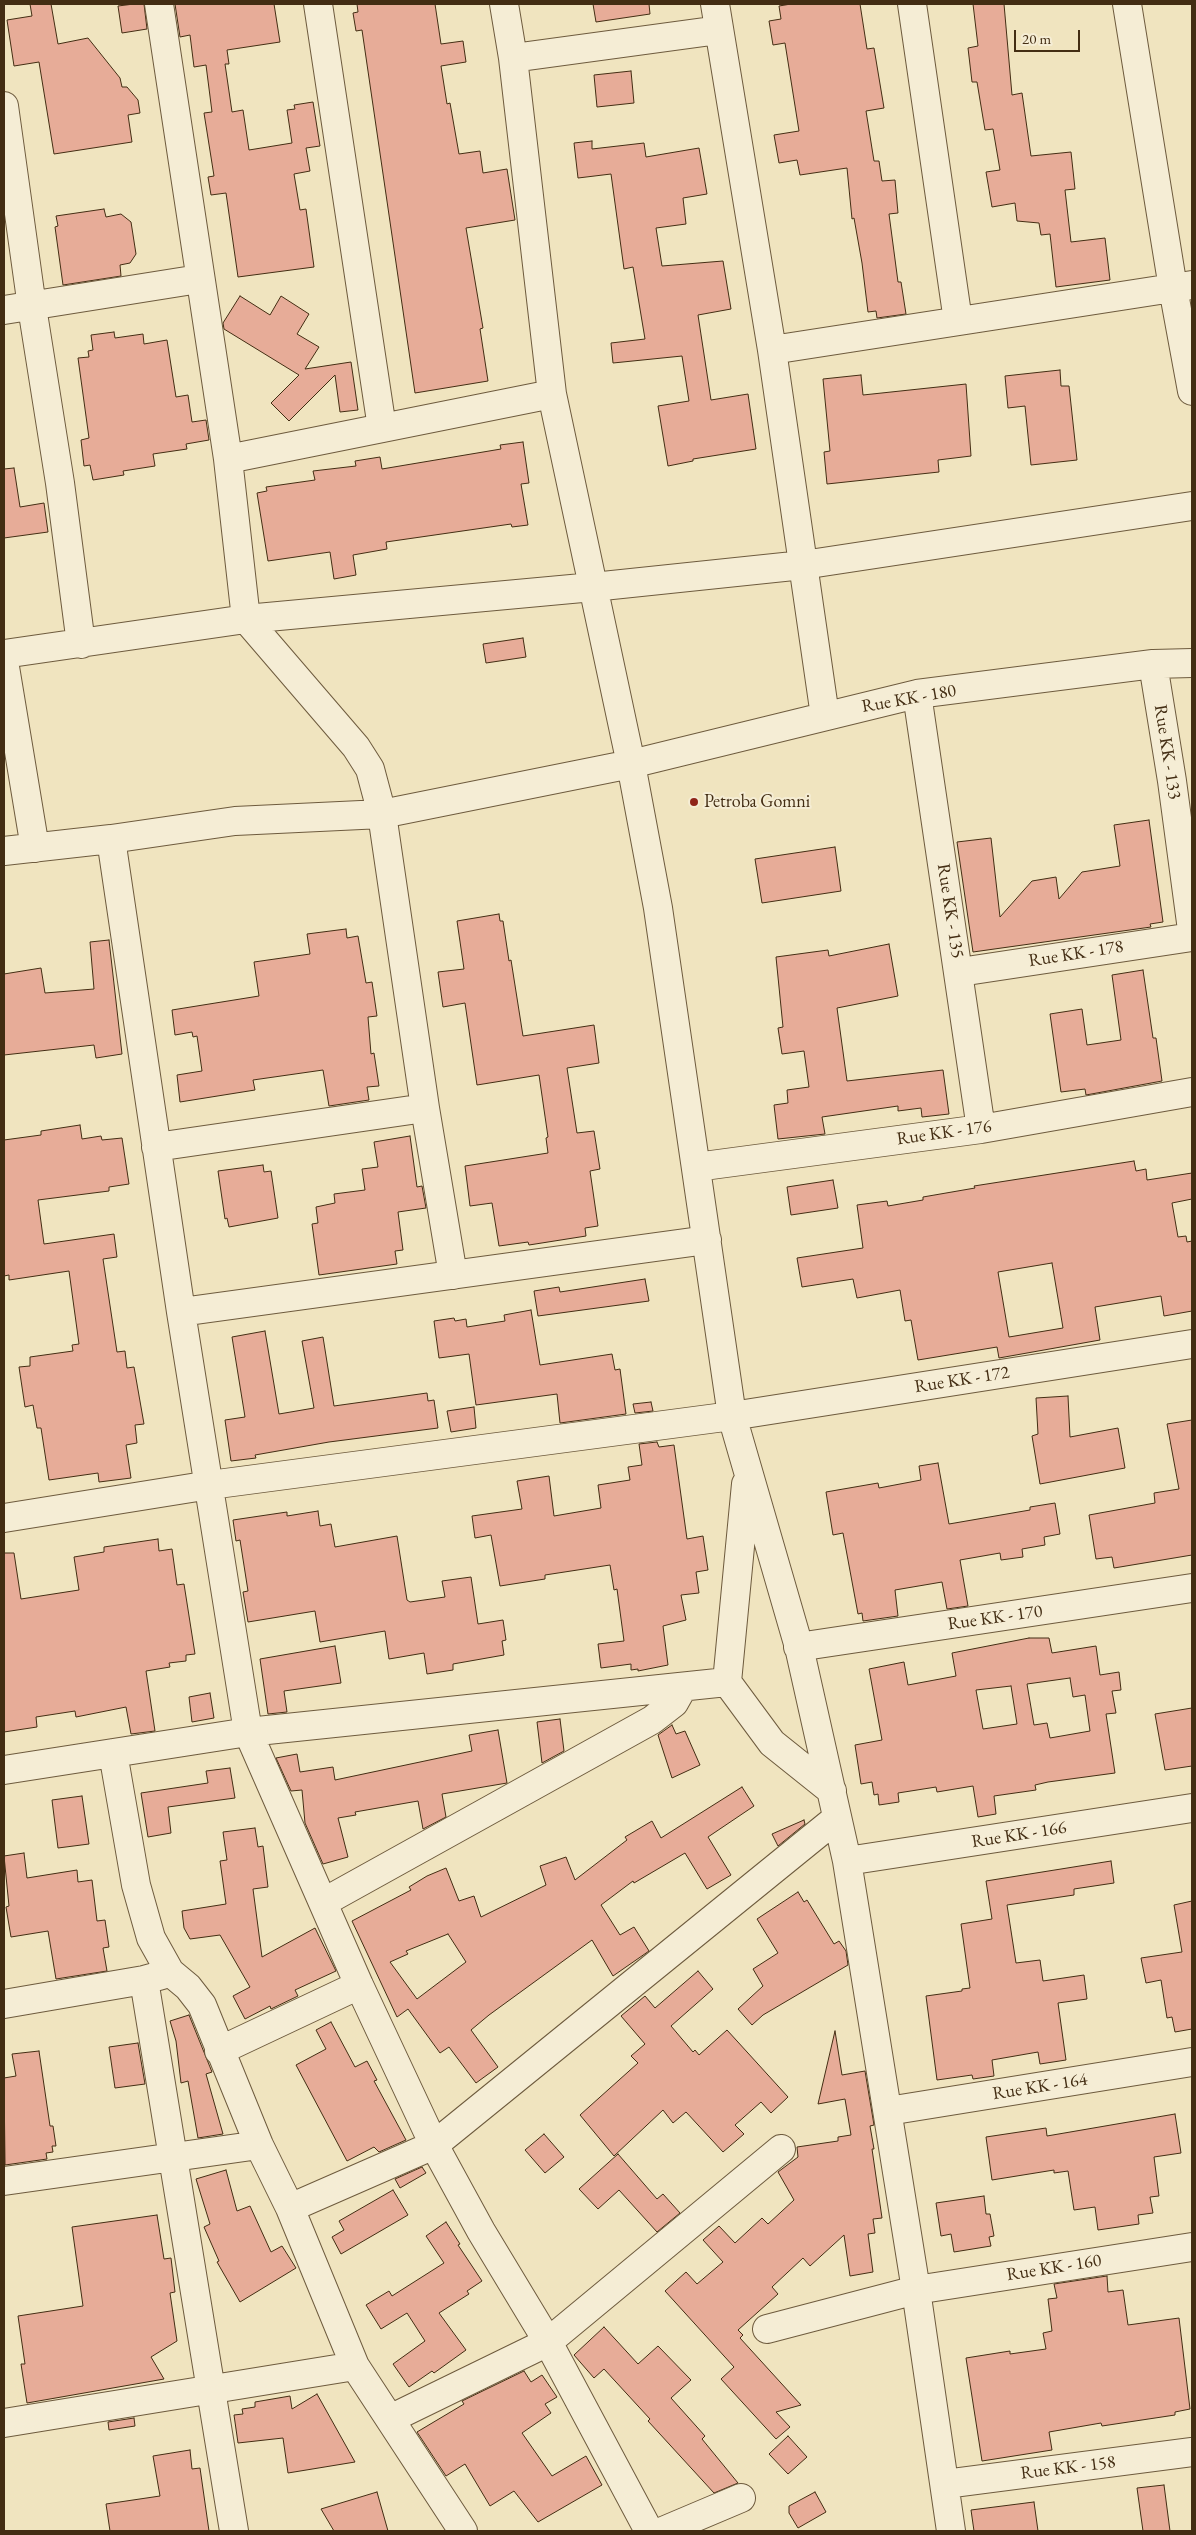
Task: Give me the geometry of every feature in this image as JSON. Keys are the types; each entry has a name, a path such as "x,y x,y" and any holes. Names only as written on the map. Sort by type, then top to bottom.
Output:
{"street":[{"path":"158,4 228,459 246,619 356,746 370,769 382,814 425,1108 454,1275"},
{"path":"318,4 382,428"},
{"path":"504,4 513,58 552,394 631,764 658,908 732,1416 798,1647 847,1861 916,2290 945,2484 950,2531"},
{"path":"912,4 958,320"},
{"path":"1127,4 1183,286 1192,391"},
{"path":"513,58 717,17 772,350 825,716"},
{"path":"4,106 32,307 60,482 81,644"},
{"path":"4,310 199,279"},
{"path":"772,350 1183,286"},
{"path":"228,459 552,394"},
{"path":"4,654 246,619 593,587 803,565 1192,506"},
{"path":"4,661 35,848"},
{"name":"Rue KK - 180","path":"4,851 110,839 235,821 382,814 631,764 917,694 1153,664 1192,663"},
{"name":"Rue KK - 133","path":"1153,664 1172,781 1192,930"},
{"name":"Rue KK - 135","path":"917,694 960,972 981,1129"},
{"path":"110,839 181,1312 248,1732 324,1902 358,1985 434,2145 481,2231 548,2342 649,2531"},
{"name":"Rue KK - 178","path":"960,972 1192,936"},
{"name":"Rue KK - 176","path":"696,1167 981,1129 1192,1092"},
{"path":"156,1147 425,1108"},
{"path":"181,1312 707,1240"},
{"name":"Rue KK - 172","path":"4,1518 210,1485 732,1416 1192,1344"},
{"path":"747,1470 727,1682 772,1743 832,1791"},
{"name":"Rue KK - 170","path":"798,1647 1192,1588"},
{"path":"4,1770 248,1732 727,1682"},
{"path":"324,1902 652,1720 674,1703 683,1686"},
{"path":"113,1753 136,1886 151,1938 170,1972 188,1987 202,2005 219,2051 259,2145 290,2208 355,2366 463,2531"},
{"name":"Rue KK - 166","path":"847,1861 1192,1808"},
{"path":"290,2208 434,2145 837,1818"},
{"path":"4,2004 144,1980 170,1972"},
{"path":"144,1980 234,2531"},
{"path":"219,2051 358,1985"},
{"name":"Rue KK - 164","path":"888,2111 1192,2062"},
{"path":"4,2181 259,2145"},
{"path":"390,2419 548,2342 781,2149"},
{"name":"Rue KK - 160","path":"767,2329 916,2290 1192,2247"},
{"path":"4,2423 355,2366"},
{"name":"Rue KK - 158","path":"945,2484 1192,2452"},
{"path":"663,2531 741,2498"}],"building":[{"path":"30,4 51,4 58,44 88,38 120,78 122,87 127,87 138,100 140,113 128,115 132,142 54,154 39,62 14,66 7,20 32,16"},
{"path":"144,4 147,29 122,33 118,6"},
{"path":"175,4 274,4 280,42 227,50 229,64 225,64 232,112 243,110 249,150 292,143 287,110 295,109 294,105 313,102 320,146 306,148 310,171 294,174 300,210 306,209 314,267 238,277 226,193 211,195 208,177 214,176 204,113 212,112 206,65 194,67 190,35 180,37"},
{"path":"357,4 435,4 441,44 463,41 466,62 441,66 447,104 450,103 459,154 480,151 483,173 507,169 515,220 466,228 483,328 480,329 488,381 415,393 362,30 356,31 353,13 358,12"},
{"path":"593,4 649,4 650,14 596,22"},
{"path":"791,4 860,4 867,49 874,48 884,108 866,111 874,161 879,161 882,181 895,180 898,213 889,214 898,282 901,282 906,314 877,318 876,311 868,312 862,263 854,218 852,219 847,168 800,175 797,160 779,163 774,135 799,131 785,43 773,45 769,21 781,19 779,6"},
{"path":"973,4 1004,4 1012,95 1022,93 1031,156 1071,152 1075,189 1065,190 1071,242 1105,238 1110,280 1056,287 1050,234 1041,235 1039,223 1017,221 1015,203 992,207 986,172 1000,170 993,129 985,130 977,82 972,82 968,48 978,46"},
{"path":"631,71 634,103 597,107 594,75"},
{"path":"592,141 592,149 644,143 646,157 699,148 707,194 683,198 686,224 656,228 662,266 723,261 731,309 698,315 711,400 748,394 756,449 693,459 693,461 668,466 658,406 689,401 682,356 613,363 611,343 645,339 633,267 624,269 611,174 578,178 574,143"},
{"path":"104,209 106,217 121,214 131,222 136,254 130,263 120,265 121,276 63,285 55,227 58,226 56,216"},
{"path":"240,296 270,315 281,296 309,314 297,334 319,347 305,369 351,362 358,410 340,412 335,375 289,421 271,403 299,375 224,329 223,323"},
{"path":"114,332 115,338 143,334 144,344 167,340 176,397 188,395 192,422 206,420 209,440 186,444 187,449 153,454 155,466 123,471 124,475 93,480 90,465 84,466 81,440 89,438 78,358 89,357 88,351 93,350 91,335"},
{"path":"1060,370 1061,386 1069,386 1077,460 1031,465 1025,406 1008,408 1005,376"},
{"path":"861,375 863,395 966,384 971,456 938,460 939,472 827,484 824,452 830,451 823,379"},
{"path":"523,442 529,483 521,484 528,525 512,527 511,524 386,542 387,549 353,555 356,575 334,579 330,552 268,561 257,493 267,491 266,487 315,480 313,471 356,466 355,461 380,457 382,469 501,449 500,445"},
{"path":"14,468 20,507 44,503 48,532 4,538 4,469"},
{"path":"523,638 526,657 486,663 483,644"},
{"path":"1149,820 1163,922 1150,924 1151,927 973,952 957,842 991,838 1000,917 1032,881 1056,877 1059,899 1082,872 1120,866 1114,825"},
{"path":"835,847 841,891 762,903 755,859"},
{"path":"499,914 500,921 503,921 509,961 511,960 523,1036 594,1025 599,1063 567,1068 577,1133 594,1131 600,1169 590,1171 598,1226 585,1228 586,1236 529,1245 528,1242 499,1246 492,1203 470,1206 465,1166 548,1153 546,1138 548,1137 539,1075 477,1085 465,1003 443,1007 438,972 464,969 457,921"},
{"path":"346,929 347,938 358,936 366,983 372,982 377,1016 368,1017 371,1054 374,1053 379,1086 367,1087 369,1100 329,1106 323,1070 253,1080 255,1090 180,1102 177,1075 202,1071 197,1036 193,1037 192,1032 175,1035 172,1010 259,996 254,962 310,954 307,934"},
{"path":"109,940 122,1054 96,1058 94,1045 4,1055 4,974 41,968 45,993 94,989 90,942"},
{"path":"889,944 898,996 837,1008 847,1081 943,1070 949,1114 922,1117 921,1108 898,1111 898,1106 822,1117 825,1134 778,1139 774,1105 788,1103 787,1090 809,1087 804,1051 782,1054 778,1028 783,1027 776,957 828,950 829,956"},
{"path":"1143,970 1153,1038 1156,1038 1162,1081 1086,1095 1085,1089 1061,1092 1050,1014 1082,1009 1087,1045 1121,1040 1112,975"},
{"path":"80,1125 82,1139 101,1136 102,1140 122,1138 129,1184 109,1187 109,1191 38,1200 44,1244 114,1234 117,1257 103,1259 117,1352 125,1351 127,1368 134,1367 144,1424 135,1425 137,1443 126,1445 131,1478 99,1482 98,1473 49,1480 41,1428 37,1428 33,1405 25,1407 19,1367 30,1366 30,1357 73,1351 72,1345 79,1344 69,1271 9,1280 9,1275 4,1276 4,1140 41,1135 41,1131"},
{"path":"410,1136 417,1187 422,1186 426,1208 398,1212 403,1250 395,1251 397,1264 319,1275 312,1224 318,1223 316,1207 335,1203 334,1194 365,1190 362,1169 378,1167 374,1142"},
{"path":"1134,1161 1136,1171 1146,1169 1147,1180 1192,1173 1192,1199 1172,1203 1178,1237 1186,1236 1187,1242 1192,1241 1192,1311 1164,1316 1161,1296 1095,1307 1100,1340 999,1358 997,1347 918,1360 911,1320 905,1321 900,1290 857,1298 853,1279 802,1287 797,1258 863,1248 857,1205 887,1201 888,1206 923,1200 923,1197 975,1188 974,1186","holes":["1052,1263 1063,1328 1009,1337 998,1272"]},
{"path":"263,1165 264,1172 271,1171 278,1218 229,1227 227,1218 225,1219 218,1171"},
{"path":"833,1180 838,1208 791,1215 787,1187"},
{"path":"645,1279 649,1301 538,1316 534,1291 559,1287 560,1292"},
{"path":"531,1310 540,1365 612,1354 615,1370 620,1369 626,1414 560,1423 557,1394 476,1405 469,1354 439,1358 434,1321 454,1318 455,1321 466,1319 467,1327 505,1321 504,1315"},
{"path":"265,1331 279,1414 314,1408 302,1341 323,1337 334,1406 427,1393 428,1401 434,1400 438,1428 329,1442 255,1455 256,1458 231,1461 225,1420 245,1417 232,1337"},
{"path":"1068,1396 1070,1437 1118,1428 1125,1468 1040,1484 1032,1436 1038,1434 1036,1398"},
{"path":"651,1402 653,1411 635,1413 633,1404"},
{"path":"474,1407 476,1428 451,1432 447,1411"},
{"path":"1192,1420 1192,1555 1114,1568 1112,1557 1096,1559 1089,1515 1155,1503 1154,1493 1179,1489 1167,1424"},
{"path":"657,1442 659,1447 674,1445 687,1539 703,1536 708,1570 696,1572 699,1593 681,1595 686,1620 663,1626 668,1665 638,1671 638,1669 631,1670 631,1664 601,1668 598,1644 624,1641 617,1589 614,1590 610,1565 545,1575 545,1579 500,1586 491,1535 475,1538 472,1516 522,1509 517,1481 549,1476 554,1516 601,1508 598,1485 630,1480 628,1467 642,1465 639,1444"},
{"path":"938,1463 949,1524 1030,1510 1030,1507 1055,1503 1060,1534 1044,1537 1045,1545 1022,1549 1023,1557 1001,1560 1000,1553 960,1560 968,1606 947,1609 942,1582 895,1590 898,1616 863,1621 862,1613 858,1614 843,1533 833,1535 826,1492 878,1483 879,1488 921,1480 919,1466"},
{"path":"318,1511 320,1526 331,1524 335,1547 397,1536 407,1600 410,1602 445,1597 442,1581 471,1577 478,1624 503,1620 506,1640 502,1641 504,1655 453,1664 453,1670 427,1674 424,1653 389,1659 385,1631 320,1642 315,1611 248,1622 243,1592 248,1591 240,1540 236,1541 233,1520 287,1512 287,1516"},
{"path":"158,1539 159,1551 172,1549 177,1585 184,1584 195,1654 186,1655 186,1661 169,1663 170,1667 146,1671 155,1731 131,1734 126,1707 76,1717 75,1711 36,1717 37,1727 4,1732 4,1553 14,1553 21,1599 79,1590 74,1557 104,1552 104,1547"},
{"path":"1029,1638 1049,1638 1052,1653 1096,1646 1100,1675 1119,1672 1121,1690 1112,1691 1116,1713 1106,1714 1115,1773 1048,1782 1035,1785 1036,1790 994,1796 996,1814 978,1817 973,1786 937,1792 936,1787 898,1793 899,1802 879,1805 878,1794 874,1795 872,1782 861,1784 855,1745 882,1740 869,1669 904,1662 908,1685 956,1676 952,1653","holes":["1070,1678 1073,1697 1085,1695 1090,1731 1050,1738 1047,1723 1034,1725 1027,1684","1011,1686 1017,1724 983,1729 976,1690"]},
{"path":"335,1646 341,1683 284,1691 287,1712 268,1714 260,1659"},
{"path":"210,1693 214,1718 192,1722 189,1697"},
{"path":"1192,1708 1192,1766 1165,1770 1155,1714"},
{"path":"560,1719 564,1751 542,1763 537,1722"},
{"path":"672,1725 676,1734 685,1731 700,1765 672,1778 658,1735"},
{"path":"498,1730 507,1783 442,1794 446,1817 423,1829 418,1801 355,1812 356,1815 338,1818 348,1857 323,1864 305,1823 302,1790 291,1791 276,1758 297,1754 300,1772 333,1767 335,1780 472,1751 469,1735"},
{"path":"230,1768 235,1798 168,1807 171,1833 148,1837 141,1793 208,1783 206,1771"},
{"path":"742,1787 754,1806 708,1837 731,1875 707,1889 685,1853 634,1883 633,1881 601,1905 620,1935 634,1927 649,1951 613,1976 592,1940 471,2030 498,2067 476,2083 449,2047 440,2053 408,2009 397,2017 352,1921 411,1890 409,1887 427,1876 446,1868 459,1901 474,1896 481,1917 546,1885 540,1866 566,1857 575,1880 627,1840 625,1837 652,1821 661,1838","holes":["448,1934 466,1962 417,1999 390,1962 408,1954 406,1951"]},
{"path":"82,1796 89,1844 58,1848 52,1800"},
{"path":"804,1820 805,1824 778,1846 772,1834"},
{"path":"255,1828 258,1847 263,1846 268,1887 253,1889 262,1957 315,1928 336,1971 295,1990 298,1996 271,2009 270,2006 245,2019 233,1996 250,1987 220,1935 190,1939 184,1928 182,1911 226,1904 220,1861 227,1860 223,1832"},
{"path":"24,1853 27,1878 77,1870 78,1882 92,1880 97,1921 105,1920 109,1947 103,1948 107,1971 56,1979 48,1931 11,1937 6,1907 9,1906 4,1856"},
{"path":"1111,1861 1114,1883 1074,1889 1074,1895 1007,1905 1016,1963 1040,1960 1043,1981 1084,1975 1087,1999 1058,2003 1066,2060 1040,2064 1038,2052 992,2060 994,2076 973,2079 972,2075 937,2080 926,1996 962,1991 962,1989 970,1988 961,1924 992,1919 986,1881"},
{"path":"798,1892 804,1902 807,1900 834,1944 839,1941 846,1951 848,1965 763,2015 752,2025 738,2009 763,1986 753,1969 778,1953 757,1919"},
{"path":"1192,1901 1192,2029 1175,2032 1172,2017 1167,2018 1161,1980 1146,1983 1141,1958 1182,1952 1174,1905"},
{"path":"698,1971 713,1989 671,2026 693,2052 695,2050 699,2055 727,2030 788,2097 771,2113 761,2102 735,2125 744,2134 723,2152 686,2112 673,2123 663,2110 614,2156 580,2115 638,2063 631,2056 645,2044 621,2016 645,1996 655,2008"},
{"path":"189,2015 212,2072 206,2074 223,2134 198,2138 188,2081 181,2083 176,2041 170,2021"},
{"path":"331,2022 355,2067 367,2061 377,2080 374,2081 406,2140 379,2152 374,2147 347,2161 296,2065 326,2049 316,2030"},
{"path":"835,2031 842,2075 865,2071 874,2125 870,2126 882,2218 873,2219 875,2233 868,2234 873,2272 850,2276 844,2235 810,2266 803,2258 772,2287 778,2294 738,2330 743,2335 740,2338 801,2405 776,2412 790,2427 776,2439 721,2379 734,2367 665,2291 686,2272 697,2284 723,2262 703,2240 719,2226 735,2243 762,2218 768,2224 794,2200 778,2172 798,2157 797,2147 838,2141 838,2137 851,2135 845,2099 818,2104"},
{"path":"138,2043 145,2084 115,2088 109,2047"},
{"path":"39,2051 50,2126 53,2126 56,2146 52,2146 53,2152 46,2153 47,2159 5,2165 4,2078 16,2076 12,2054"},
{"path":"1175,2114 1181,2153 1154,2157 1159,2196 1150,2197 1153,2213 1138,2215 1139,2224 1098,2230 1095,2207 1074,2210 1068,2171 1054,2173 1054,2170 992,2180 986,2137 1046,2128 1047,2136"},
{"path":"544,2134 564,2157 545,2173 525,2150"},
{"path":"618,2154 657,2199 663,2194 680,2213 657,2232 619,2190 598,2209 579,2189"},
{"path":"422,2167 426,2173 400,2188 395,2179"},
{"path":"226,2170 237,2211 250,2206 271,2252 282,2246 296,2268 240,2302 217,2262 219,2261 204,2227 210,2224 196,2179"},
{"path":"393,2190 408,2215 341,2254 332,2237 344,2230 339,2221"},
{"path":"984,2196 986,2214 990,2214 994,2236 989,2237 991,2246 954,2252 951,2234 941,2236 936,2203"},
{"path":"157,2215 164,2259 171,2258 175,2292 170,2293 177,2341 151,2357 164,2379 27,2403 21,2364 25,2364 18,2316 83,2306 72,2227"},
{"path":"446,2222 460,2244 458,2245 482,2281 467,2291 469,2294 439,2313 466,2350 434,2373 432,2371 409,2387 393,2364 425,2341 407,2313 381,2329 366,2305 389,2291 392,2296 444,2263 426,2236"},
{"path":"1107,2276 1108,2292 1123,2290 1128,2325 1179,2318 1190,2409 1175,2412 1175,2415 1102,2426 1101,2423 1049,2432 1052,2450 982,2461 966,2358 1010,2351 1010,2354 1046,2349 1043,2333 1052,2331 1048,2299 1057,2298 1054,2284"},
{"path":"604,2327 638,2364 658,2346 691,2380 671,2398 705,2436 702,2439 738,2483 714,2493 648,2421 650,2419 604,2369 594,2378 574,2355"},
{"path":"524,2371 531,2382 542,2375 557,2397 545,2404 551,2413 522,2433 552,2476 586,2456 602,2485 538,2522 514,2491 490,2506 465,2464 446,2476 417,2432 464,2404 462,2401"},
{"path":"317,2394 355,2462 288,2473 283,2438 238,2443 234,2415 243,2414 242,2409 255,2407 255,2402 290,2396 292,2409"},
{"path":"134,2418 135,2426 109,2430 108,2422"},
{"path":"788,2436 807,2457 788,2474 769,2454"},
{"path":"190,2450 192,2469 200,2468 209,2531 110,2531 106,2504 160,2496 153,2456"},
{"path":"1164,2485 1170,2531 1143,2531 1137,2488"},
{"path":"377,2492 388,2531 334,2531 321,2509"},
{"path":"815,2492 826,2512 798,2528 789,2513 789,2506"},
{"path":"1034,2502 1038,2531 974,2531 971,2510"}],"place":[{"name":"Petroba Gomni","path":"694,802"}]}
